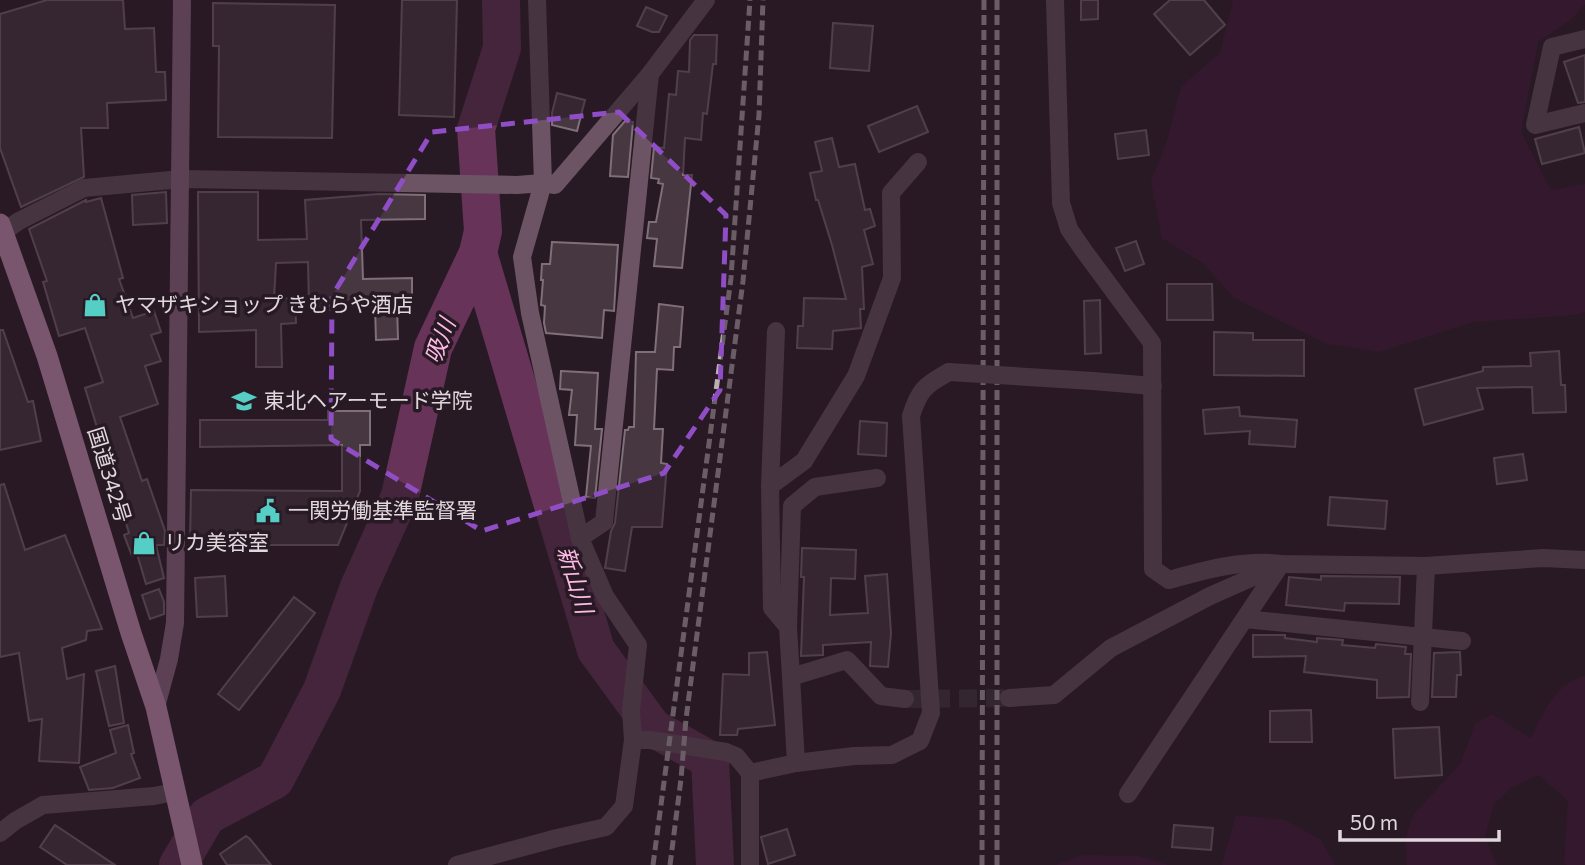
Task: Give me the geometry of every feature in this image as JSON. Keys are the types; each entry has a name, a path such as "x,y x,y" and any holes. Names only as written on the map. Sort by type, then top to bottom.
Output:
{"highway":[{"name":"国道342号","path":"1,230 47,356 156,707 192,865"}],"street":[{"path":"156,707 175,623 182,0"},
{"path":"457,865 606,827 624,806 641,740 631,710 638,645 605,596 580,538 530,313 522,257 543,183 537,0"},
{"path":"1,230 84,188 182,179 555,185 650,74 706,0"},
{"path":"1055,0 1061,203 1069,229 1153,343 1153,569 1169,580 1194,573 1262,562 1426,566 1543,558 1585,560"},
{"path":"1585,39 1552,47 1535,125 1585,113"},
{"path":"580,538 604,522 650,74"},
{"path":"770,486 804,461 856,376 892,278 891,193 918,162"},
{"path":"776,331 770,486 772,608 788,627"},
{"path":"750,773 796,763 853,756 891,755 920,741 931,713 911,416 918,395 930,382 949,372 1153,386"},
{"path":"796,763 788,627 792,506 816,487 877,478"},
{"path":"1128,794 1281,564"},
{"path":"1009,698 1054,695 1111,648 1210,596 1281,564"},
{"path":"1420,702 1426,566"},
{"path":"1245,619 1461,641"},
{"path":"791,677 847,660 881,696 905,699"},
{"path":"641,740 713,749 736,756 750,773 750,865"},
{"path":"0,834 15,821 43,806 174,792"}],"highlighted area":[{"path":"619,112 726,215 720,390 664,473 482,531 331,439 332,296 432,132"}],"shaded area":[{"path":"1233,0 1585,0 1585,4 1573,18 1538,42 1521,132 1551,190 1585,184 1585,312 1473,322 1379,352 1327,344 1234,298 1203,263 1162,238 1151,181 1167,141 1181,87 1220,53"},
{"path":"1585,676 1585,865 1567,865 1564,862 1568,801 1539,775 1511,788 1494,804 1485,837 1497,865 1407,865 1405,840 1413,815 1460,764 1475,724 1492,714 1531,738 1558,692"},
{"path":"1236,815 1285,820 1321,840 1335,865 1222,865"},
{"path":"1084,855 1138,856 1169,865 1055,865"}],"building":[{"path":"47,0 123,0 125,29 154,28 156,72 165,72 166,100 107,103 108,128 81,128 84,177 21,207 0,148 0,14"},
{"path":"402,0 457,0 454,117 399,115"},
{"path":"1081,0 1098,0 1098,19 1081,20"},
{"path":"1170,0 1204,0 1225,25 1190,55 1154,14"},
{"path":"213,3 335,5 332,138 218,137 219,46 213,46"},
{"path":"646,7 667,16 659,32 637,26"},
{"path":"833,23 873,26 869,71 830,68"},
{"path":"694,35 717,35 716,64 713,64 707,114 703,113 701,140 685,138 683,175 692,175 682,268 654,266 657,239 647,238 649,222 656,222 663,184 658,183 659,179 651,178 654,147 664,148 669,94 676,95 678,71 689,72 690,40"},
{"path":"1585,55 1585,102 1578,103 1564,62"},
{"path":"557,93 585,100 577,131 552,125"},
{"path":"917,106 928,132 879,152 868,126"},
{"path":"625,121 633,122 628,177 610,176 613,135"},
{"path":"1579,127 1585,153 1542,164 1535,139"},
{"path":"1146,130 1149,155 1118,159 1115,134"},
{"path":"832,138 839,167 855,164 865,210 870,209 875,226 864,230 873,264 862,267 864,309 860,309 861,328 833,331 832,349 797,348 798,326 803,326 804,298 846,299 810,173 822,171 815,142"},
{"path":"166,192 167,223 133,225 132,195"},
{"path":"198,192 258,192 258,240 307,239 305,200 379,194 425,195 425,219 361,220 363,279 412,278 412,306 397,306 398,339 376,340 375,307 309,306 308,262 276,263 274,299 295,298 296,323 281,324 282,367 256,367 256,330 199,332"},
{"path":"101,198 123,278 119,279 133,318 154,311 161,332 151,335 161,361 145,366 158,404 120,417 142,481 147,479 165,531 164,545 156,545 164,578 146,584 137,554 132,556 124,535 129,533 85,388 103,382 85,328 59,336 43,282 47,281 29,229 86,200"},
{"path":"1136,241 1144,264 1125,271 1116,248"},
{"path":"552,242 618,245 614,311 604,310 602,338 546,333 545,306 541,305 542,264 550,264"},
{"path":"1167,284 1212,284 1213,320 1167,320"},
{"path":"1100,300 1101,353 1085,354 1084,301"},
{"path":"659,304 683,307 680,347 674,347 673,370 657,369 654,429 663,429 661,463 667,464 662,527 632,527 625,571 605,568 611,531 615,523 625,430 634,427 636,352 655,352"},
{"path":"0,330 3,330 28,402 33,401 41,441 0,450"},
{"path":"1214,332 1253,333 1253,340 1304,340 1304,376 1214,375"},
{"path":"1559,351 1566,412 1533,413 1532,387 1477,388 1483,409 1424,425 1415,389 1483,371 1483,367 1531,366 1530,353"},
{"path":"561,371 598,373 595,429 602,429 595,498 586,497 591,446 575,445 577,415 569,415 572,390 560,389"},
{"path":"1239,407 1240,416 1297,420 1295,447 1249,444 1250,431 1205,434 1203,410"},
{"name":"一関労働基準監督署","path":"328,411 370,411 370,445 360,445 360,491 338,545 190,545 191,490 342,491 342,445 200,447 200,420 328,420"},
{"path":"860,421 887,423 886,456 858,454"},
{"path":"1523,454 1527,480 1497,484 1494,458"},
{"path":"4,484 25,550 65,535 102,629 87,631 86,640 62,648 67,679 84,674 79,763 39,761 42,719 29,721 19,653 0,657 0,485"},
{"path":"1330,497 1387,501 1385,529 1328,525"},
{"path":"802,548 856,550 855,579 831,578 830,615 868,613 865,576 887,574 891,633 888,667 870,666 871,642 823,645 823,655 801,656 804,577 801,577"},
{"path":"225,576 227,616 197,617 195,578"},
{"path":"1321,576 1400,577 1399,604 1345,603 1344,611 1286,605 1289,577 1321,580"},
{"path":"159,589 164,602 164,614 150,619 142,595"},
{"path":"294,597 315,613 239,710 218,694"},
{"path":"1253,635 1285,635 1285,638 1317,642 1317,638 1343,640 1342,645 1375,648 1376,644 1406,647 1405,654 1411,654 1409,697 1377,698 1377,680 1304,672 1306,656 1253,657"},
{"path":"767,652 775,725 738,729 737,735 720,735 723,674 749,675 749,653"},
{"path":"1460,652 1461,675 1457,675 1456,697 1432,697 1434,653"},
{"path":"115,666 124,723 109,726 96,671"},
{"path":"1311,710 1312,742 1270,742 1270,711"},
{"path":"128,725 134,753 131,754 140,778 113,788 89,790 80,767 116,753 110,730"},
{"path":"1439,727 1442,775 1395,778 1393,729"},
{"path":"55,825 115,865 67,865 40,847"},
{"path":"1174,825 1213,828 1211,850 1172,847"},
{"path":"787,829 795,855 768,864 761,837"},
{"path":"246,836 271,865 227,865 220,854"}],"waterway":[{"name":"吸川","path":"178,865 207,816 275,780 322,690 359,587 400,496 433,348 478,253 483,231 476,129 502,48 501,0"},
{"name":"新山川","path":"478,253 596,650 653,728 710,760 715,865"}],"tunnel":[{"path":"905,699 1009,698"}],"railway":[{"path":"653,865 731,278 750,0"},
{"path":"670,865 686,719 743,281 759,115 763,0"},
{"path":"982,865 984,0"},
{"path":"997,0 997,865"}],"place":[{"name":"ヤマザキショップ きむらや酒店","path":"95,305"},
{"name":"東北ヘアーモード学院","path":"244,401"},
{"name":"一関労働基準監督署","path":"268,511"},
{"name":"リカ美容室","path":"144,543"}]}
